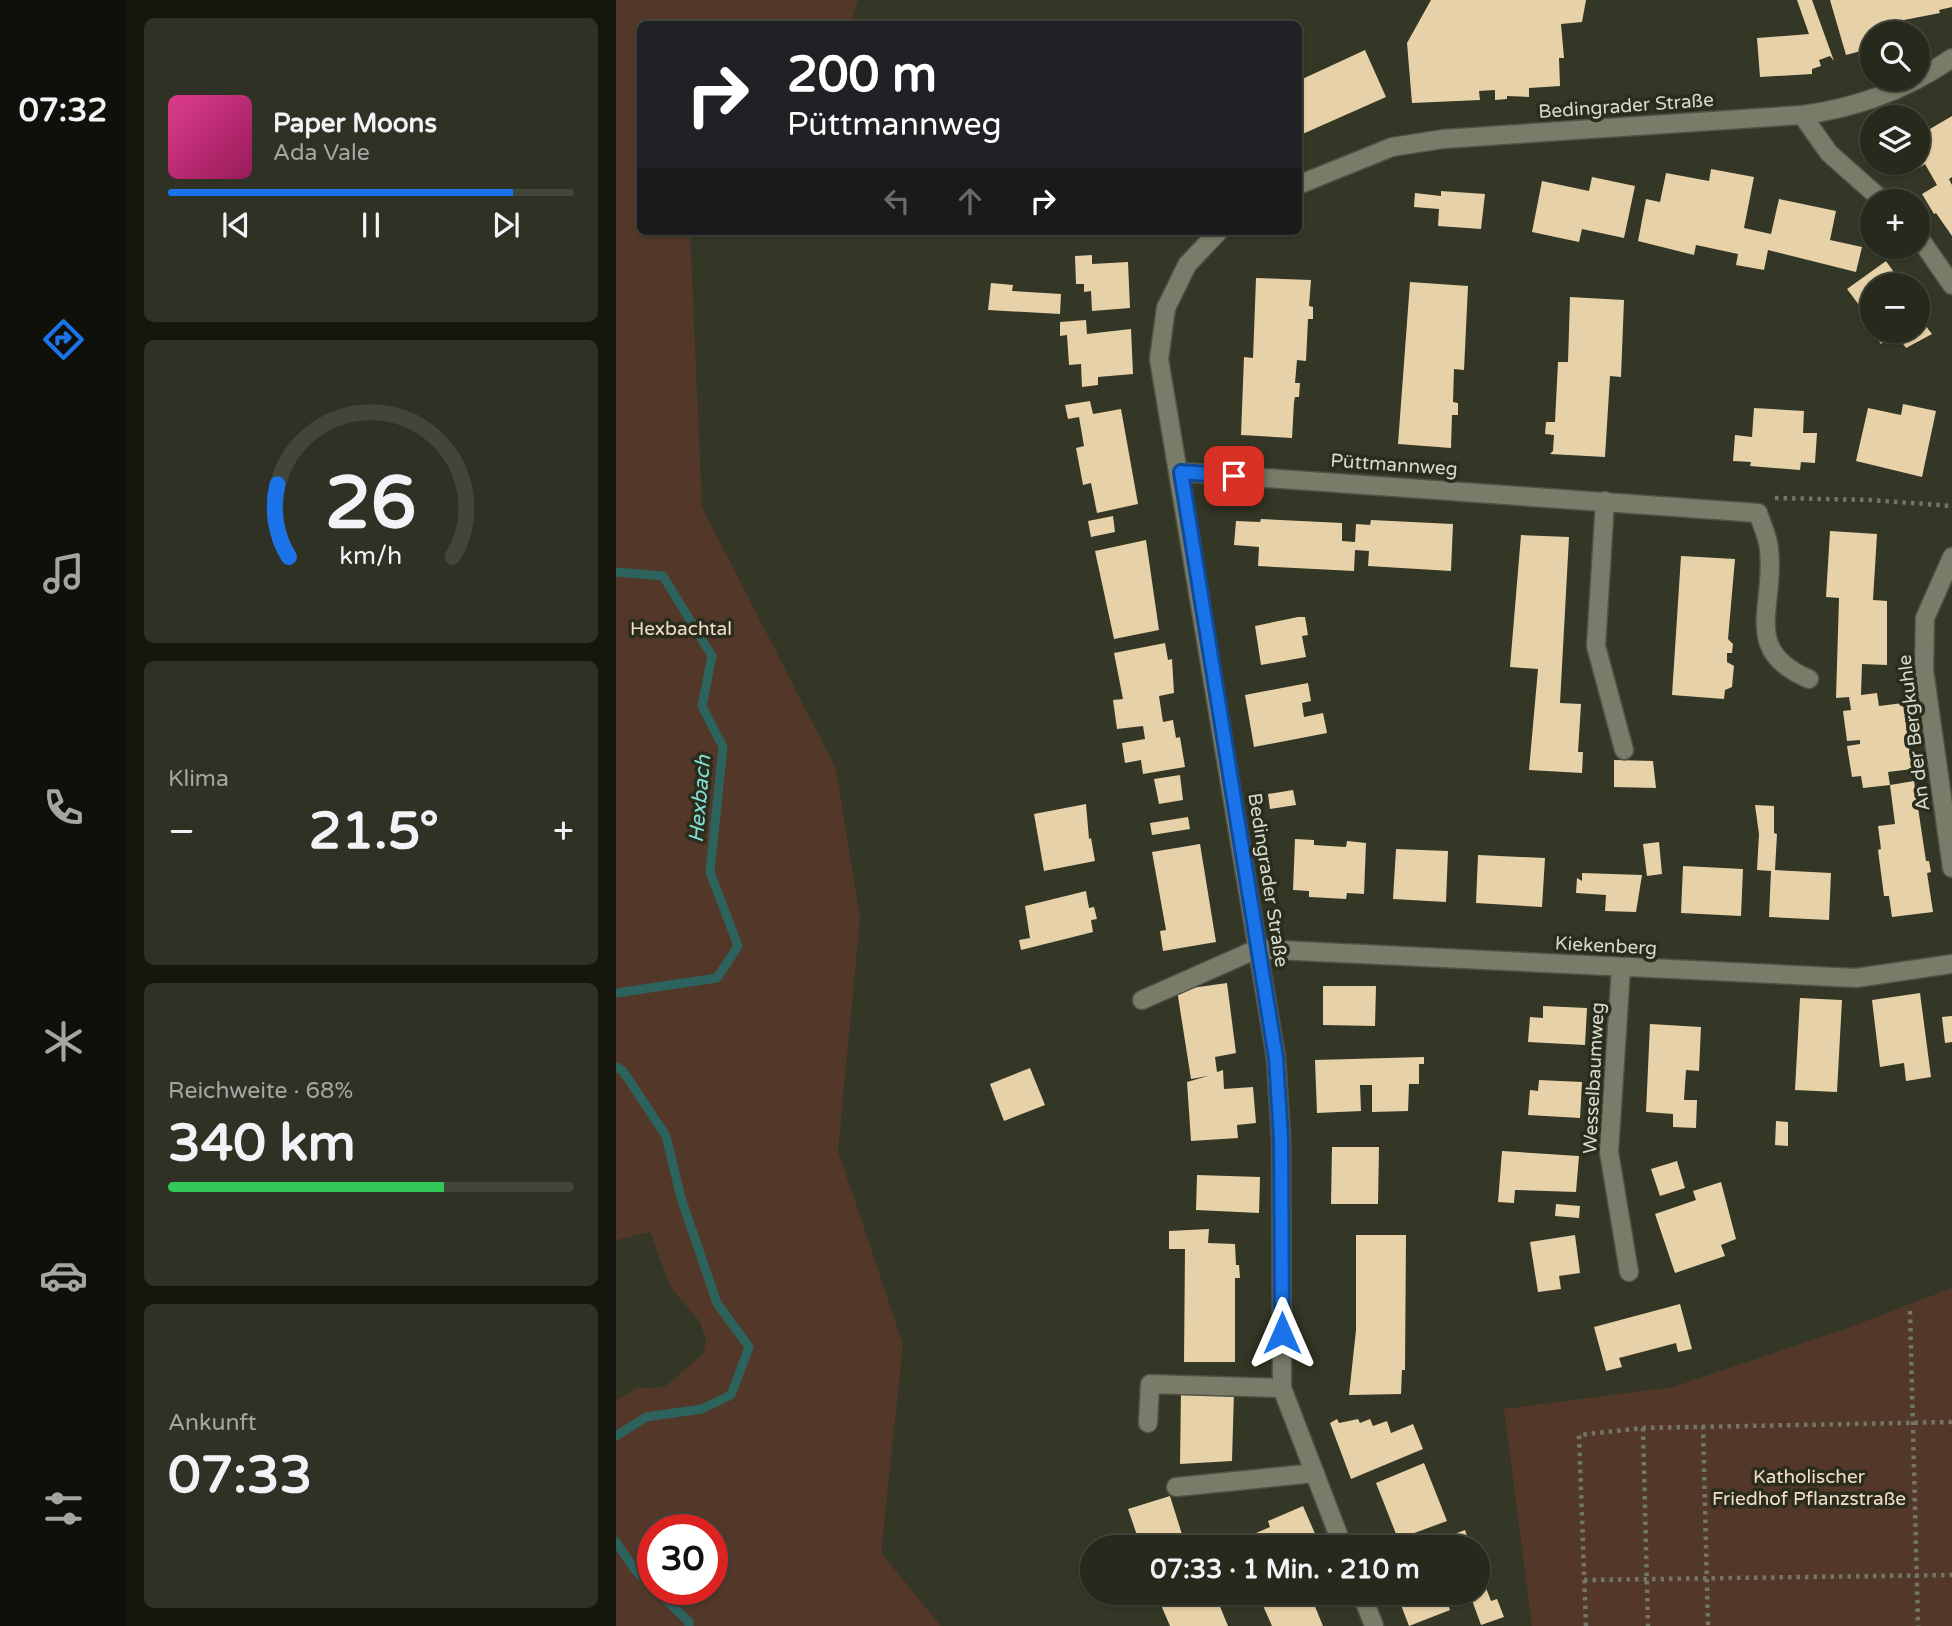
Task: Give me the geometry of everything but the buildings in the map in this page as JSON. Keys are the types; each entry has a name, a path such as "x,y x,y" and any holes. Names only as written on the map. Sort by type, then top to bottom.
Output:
{"street":[{"name":"Bedingrader Straße","path":"1302,183 1392,147 1443,139 1802,115 1841,110 1917,82 1952,58"},
{"path":"1802,115 1829,153 1870,189"},
{"name":"Bedingrader Straße","path":"1215,235 1187,265 1166,308 1159,359 1181,472 1276,1058 1281,1139 1282,1388 1338,1535"},
{"path":"1930,253 1952,285"},
{"name":"Püttmannweg","path":"1181,472 1750,512"},
{"path":"1605,501 1596,646 1624,750"},
{"path":"1750,512 1769,550 1766,643 1787,670 1809,680"},
{"name":"An der Bergkuhle","path":"1952,557 1926,618 1924,670 1952,868"},
{"path":"1142,1000 1257,949"},
{"name":"Kiekenberg","path":"1257,949 1856,978 1952,964"},
{"name":"Wesselbaumweg","path":"1621,968 1609,1152 1629,1272"},
{"path":"1148,1423 1150,1384 1282,1388"},
{"path":"1176,1487 1315,1473"},
{"path":"1366,1605 1374,1626"}],"path":[{"path":"1750,512 1780,496 1952,506"},
{"path":"1910,1311 1918,1626"},
{"path":"1586,1626 1578,1435 1643,1428 1952,1422"},
{"path":"1703,1426 1708,1626"},
{"path":"1643,1428 1648,1626"},
{"path":"1584,1580 1952,1574"}],"green space":[{"name":"Hexbachtal","path":"616,0 858,0 852,21 637,21 637,235 690,235 702,507 836,769 860,918 838,1151 903,1344 881,1553 941,1626 616,1626 616,1401 637,1388 665,1387 704,1353 706,1340 700,1322 670,1286 650,1232 616,1240"},
{"name":"Katholischer Friedhof Pflanzstraße","path":"1952,1288 1952,1626 1532,1626 1504,1409 1673,1387 1848,1328"}],"waterway":[{"name":"Hexbach","path":"616,572 663,576 712,656 702,706 723,747 710,872 738,946 717,978 616,993"},
{"name":"Hexbach","path":"616,1067 623,1071 666,1136 681,1198 717,1303 749,1347 731,1395 702,1409 646,1417 616,1436"},
{"name":"Hexbach","path":"616,1542 637,1572"},
{"name":"Hexbach","path":"671,1605 689,1622 689,1626"}],"route":[{"path":"1234,476 1181,472 1276,1058 1281,1139 1282,1333"}]}
